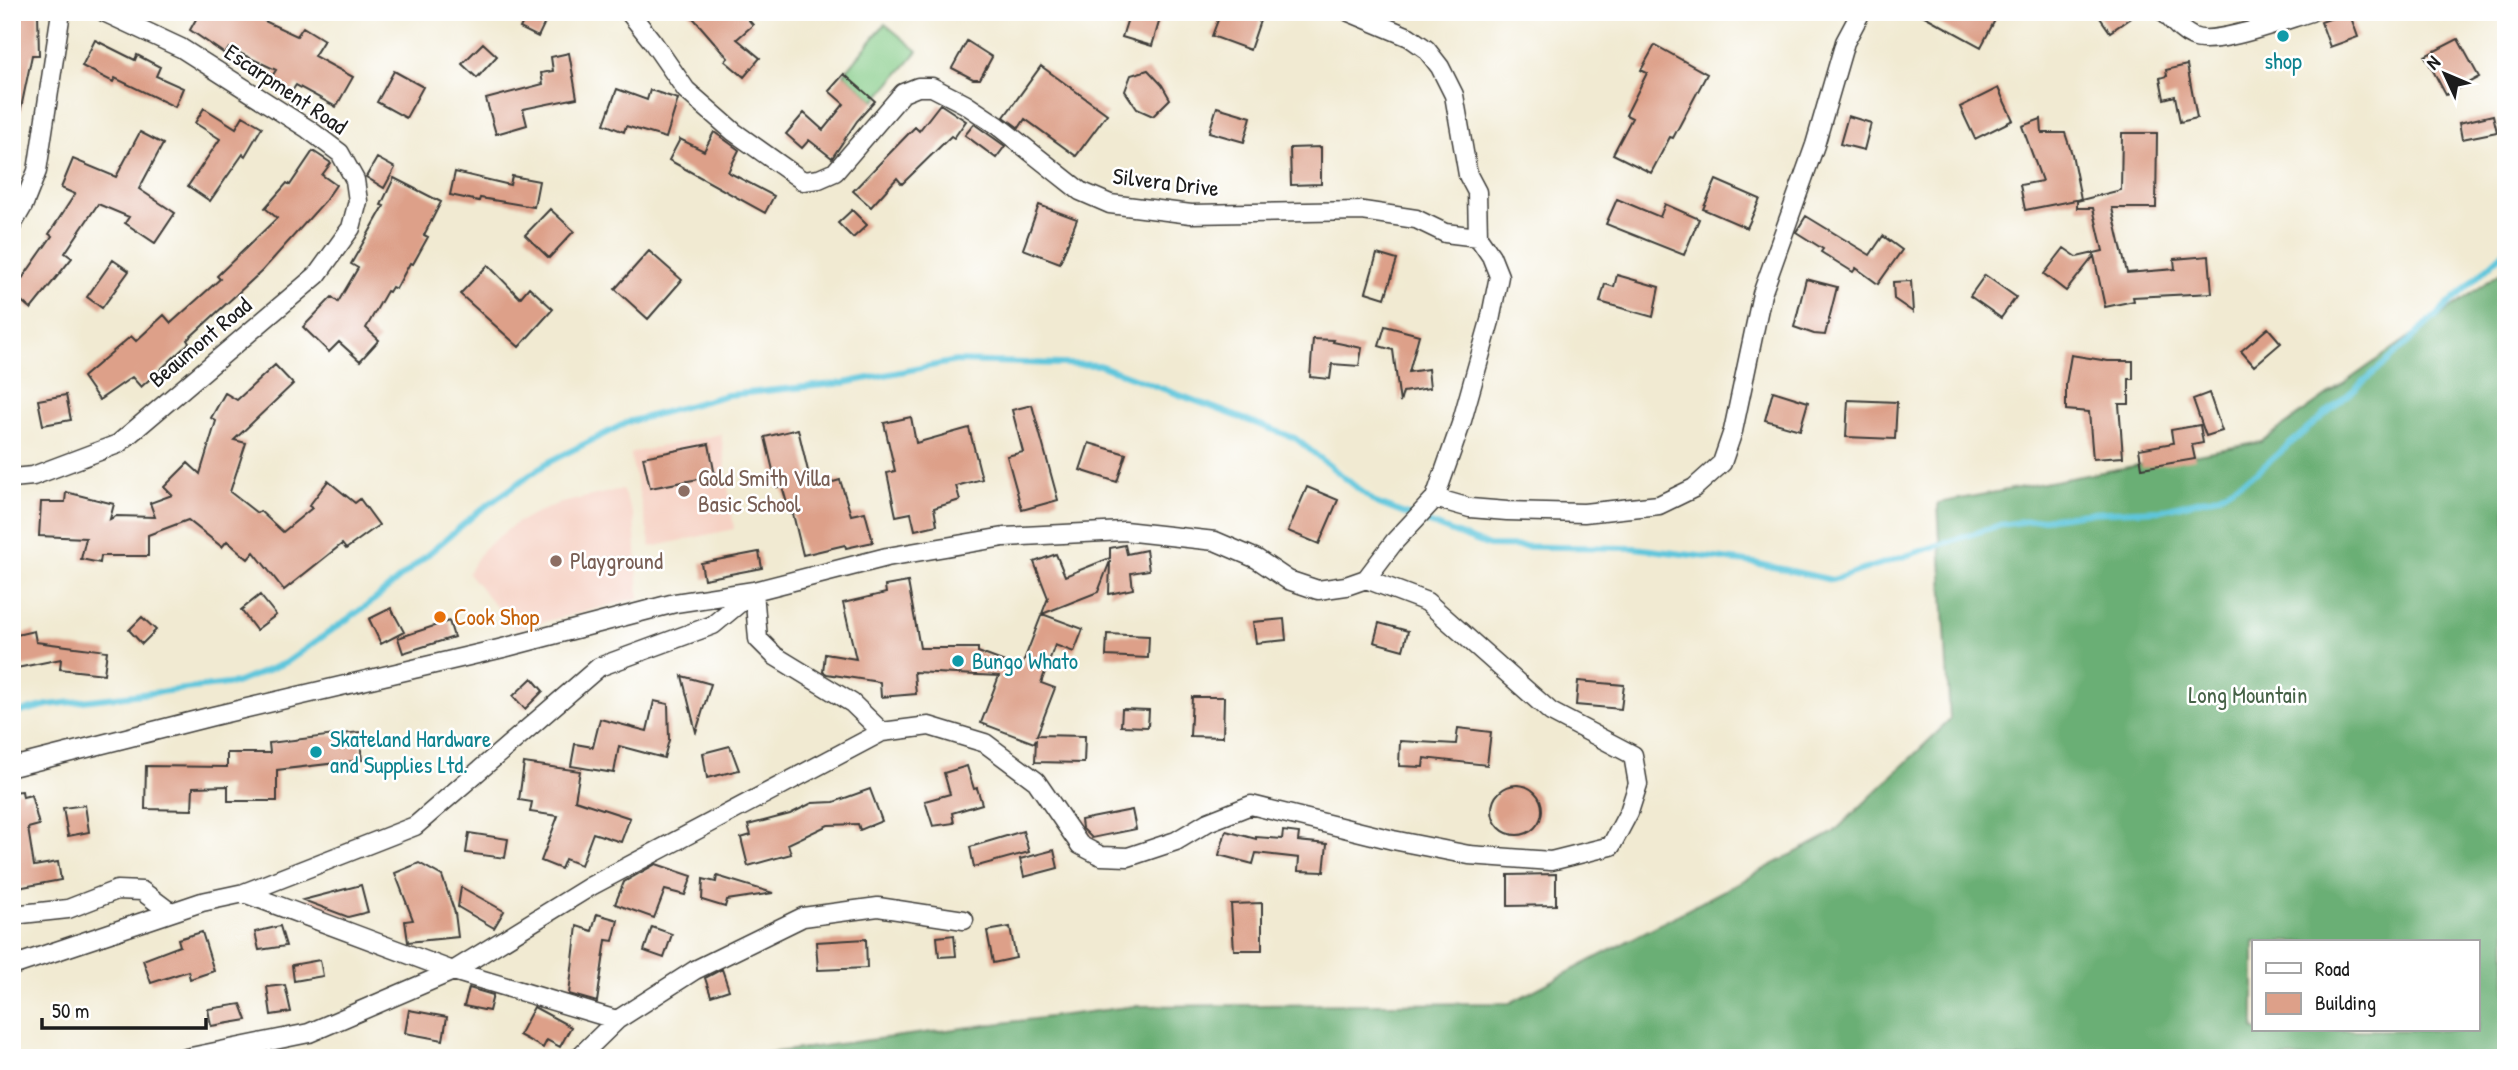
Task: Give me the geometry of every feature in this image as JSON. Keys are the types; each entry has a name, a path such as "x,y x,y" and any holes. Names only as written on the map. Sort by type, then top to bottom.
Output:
{"street":[{"path":"12,225 37,171 61,12"},
{"name":"Escarpment Road","path":"104,12 181,48 308,129 340,153 355,180"},
{"name":"Silvera Drive","path":"629,12 687,90 734,132 803,181 819,179 835,172 903,93 918,87 932,88 965,104 998,126 1080,191 1110,204 1191,214 1363,211 1416,219 1445,233 1479,237"},
{"path":"12,767 213,716 503,648 675,603 754,591 887,557 1004,537 1124,531 1215,541 1257,559 1288,580 1318,590 1346,586 1366,579 1394,542 1435,498 1461,424 1490,321 1499,276 1479,237 1477,192 1468,175 1454,95 1440,67 1426,49 1409,37 1349,12"},
{"path":"1435,498 1470,508 1507,512 1584,513 1659,505 1694,488 1722,463 1733,430 1762,294 1815,145 1845,41 1861,12"},
{"path":"2164,12 2182,31 2196,39 2213,40 2311,12"},
{"name":"Beaumont Road","path":"12,478 33,476 118,444 317,275 351,228 358,201 355,180"},
{"path":"186,1058 309,1033 453,971 591,886 882,732 929,726 985,743 1036,780 1080,845 1101,856 1128,857 1177,841 1208,822 1251,805 1469,856 1551,861 1611,846 1629,812 1638,784 1633,755 1551,712 1427,602 1366,579"},
{"path":"754,591 758,639 775,656 852,703 882,732"},
{"path":"12,965 170,912 244,892 415,826 599,667 713,625 754,591"},
{"path":"12,915 68,909 117,890 142,891 170,912"},
{"path":"244,892 453,971 617,1020"},
{"path":"578,1058 617,1020 695,970 803,917 877,907 964,920"}],"shaded area":[{"name":"Gold Smith Villa Basic School","path":"721,434 734,529 651,547 630,453"},
{"name":"Playground","path":"622,489 634,517 639,598 515,629 468,573 483,549 516,523 557,504"}],"green space":[{"path":"885,24 918,51 875,101 844,74"},
{"name":"Long Mountain","path":"2506,269 2506,1058 730,1058 1135,1006 1510,1003 1833,833 1950,720 1938,503 2261,442"}],"building":[{"path":"16,12 38,12 39,55 32,55 20,113 12,113 12,31 17,31"},
{"path":"200,12 245,12 297,36 303,27 324,40 314,56 353,77 336,107 296,85 292,91 271,78 276,70 229,48 225,54 190,30"},
{"path":"528,12 550,12 538,37 520,28"},
{"path":"688,12 742,12 753,25 737,39 760,58 744,77 725,61 728,58"},
{"path":"1130,12 1162,12 1152,46 1122,37"},
{"path":"1221,12 1263,12 1250,50 1212,36"},
{"path":"1917,12 1986,12 1996,18 1981,47"},
{"path":"2096,12 2139,12 2110,32"},
{"path":"2349,12 2358,37 2330,47 2321,22"},
{"path":"2458,39 2479,77 2446,95 2425,56"},
{"path":"95,40 135,60 137,55 160,67 156,76 183,88 175,107 115,78 113,82 82,66"},
{"path":"967,41 992,57 980,79 973,79 952,68"},
{"path":"483,43 497,56 477,78 462,64"},
{"path":"1655,45 1707,74 1651,173 1613,154 1632,118 1626,115 1647,73 1641,70"},
{"path":"569,53 577,98 523,109 527,125 496,134 486,99 543,84 541,73 553,71 551,57"},
{"path":"2187,65 2197,118 2180,122 2175,96 2164,99 2160,78 2167,76 2166,70"},
{"path":"1041,66 1107,114 1076,156 1025,119 1019,128 1004,117"},
{"path":"1148,70 1170,99 1153,116 1137,109 1125,91 1131,75"},
{"path":"394,71 423,87 406,118 377,102"},
{"path":"844,74 875,101 857,121 832,158 809,140 802,148 786,134 804,113 823,130 844,104 829,91"},
{"path":"1998,88 2013,120 1975,139 1960,107"},
{"path":"617,89 647,100 650,90 678,99 666,138 626,126 624,132 604,124"},
{"path":"940,104 966,121 954,138 951,136 902,184 897,178 871,207 853,191 915,127 919,131"},
{"path":"1217,107 1251,117 1244,142 1209,132"},
{"path":"204,108 236,128 243,116 262,127 245,156 243,154 210,201 188,186 220,139 195,123"},
{"path":"2493,115 2497,132 2462,139 2459,123"},
{"path":"1848,116 1871,123 1864,150 1840,144"},
{"path":"2041,119 2042,133 2065,133 2081,199 2025,210 2020,185 2042,181 2022,126"},
{"path":"974,124 1005,146 996,158 965,135"},
{"path":"140,132 163,144 139,189 175,213 155,243 125,223 129,217 98,204 65,253 72,258 31,309 12,293 52,236 49,234 75,194 61,188 73,159 116,177"},
{"path":"714,132 739,150 728,172 774,196 765,213 669,160 680,139 704,151"},
{"path":"2122,133 2157,133 2156,208 2112,208 2127,273 2175,269 2174,259 2209,256 2212,293 2133,297 2134,301 2105,307 2094,256 2066,291 2044,274 2064,248 2077,257 2103,251 2093,208 2077,208 2077,201 2121,190"},
{"path":"1321,147 1321,184 1291,185 1290,148"},
{"path":"313,151 331,163 322,175 336,185 325,201 262,271 141,387 132,377 99,400 83,377 131,336 136,341 164,315 171,323 220,279 217,276 277,218 265,208 287,183 290,185"},
{"path":"377,158 395,168 384,188 366,177"},
{"path":"455,172 510,185 512,176 539,181 534,207 450,195"},
{"path":"394,178 441,202 424,235 428,237 413,264 410,263 396,289 392,287 387,291 366,328 379,340 360,361 339,342 329,352 303,327 332,297 338,302 358,268 351,264 384,206 381,205"},
{"path":"1716,180 1760,199 1747,228 1703,209"},
{"path":"1617,199 1660,217 1665,204 1699,219 1684,255 1606,224"},
{"path":"1039,205 1077,219 1060,263 1023,249"},
{"path":"550,209 574,231 549,258 525,235"},
{"path":"852,210 867,225 853,238 838,223"},
{"path":"1806,216 1870,255 1883,236 1902,250 1878,284 1856,268 1853,272 1821,252 1823,249 1796,232"},
{"path":"649,251 682,280 648,319 615,289"},
{"path":"1377,254 1397,260 1385,298 1366,292"},
{"path":"113,260 129,271 102,308 87,297"},
{"path":"488,265 520,298 529,287 553,309 519,347 460,294"},
{"path":"1617,275 1659,287 1653,317 1600,302 1605,284 1614,287"},
{"path":"1985,275 2016,297 2001,318 1970,296"},
{"path":"1806,279 1837,287 1825,335 1794,327"},
{"path":"1911,281 1913,312 1894,299 1893,282"},
{"path":"1385,326 1419,335 1409,372 1428,369 1430,388 1403,392 1400,403 1393,350 1379,346"},
{"path":"2268,328 2281,343 2254,366 2241,351"},
{"path":"1313,339 1334,340 1333,342 1362,348 1359,366 1332,364 1330,379 1310,377"},
{"path":"2071,355 2108,361 2133,361 2133,379 2129,379 2129,404 2119,404 2123,457 2093,459 2089,412 2066,410 2066,384"},
{"path":"275,365 293,384 234,440 246,443 230,492 257,513 260,511 283,532 312,508 309,506 328,481 355,503 360,499 379,525 346,549 342,544 284,590 254,552 248,559 227,541 222,547 188,520 148,535 148,556 101,556 100,563 81,559 86,538 39,536 41,502 65,502 66,492 114,504 110,519 116,516 155,517 150,503 172,495 164,487 188,463 200,474 216,421 211,418 225,393 237,400"},
{"path":"1773,391 1808,402 1800,430 1765,420"},
{"path":"2209,393 2222,431 2206,436 2193,399"},
{"path":"66,395 71,420 43,425 38,400"},
{"path":"1848,400 1897,402 1895,439 1846,437"},
{"path":"1032,405 1058,500 1022,510 1007,456 1023,452 1012,410"},
{"path":"911,417 916,443 969,428 982,479 956,486 960,500 934,508 937,525 915,530 911,513 896,516 887,473 895,471 884,423"},
{"path":"2200,425 2203,443 2192,445 2195,459 2142,468 2139,449 2173,443 2171,430"},
{"path":"798,429 812,488 840,480 851,515 865,512 873,542 846,548 845,545 803,555 793,514 790,514 782,486 777,487 765,437"},
{"path":"1089,443 1126,454 1117,482 1080,470"},
{"name":"Gold Smith Villa Basic School","path":"709,444 715,476 650,488 643,457"},
{"path":"1307,487 1338,500 1319,544 1288,531"},
{"path":"1125,545 1127,554 1146,550 1149,570 1131,573 1133,589 1109,594 1110,561 1098,592 1042,614 1083,629 1074,652 1055,645 1041,683 1055,688 1037,735 1085,736 1084,763 1035,762 1036,739 1034,743 981,723 999,676 914,672 916,694 881,697 880,682 823,672 825,654 856,659 843,603 886,593 885,586 908,582 920,648 978,648 978,652 1021,668 1048,598 1034,562 1056,554 1065,576 1110,558 1110,548"},
{"path":"759,552 762,568 704,579 701,563"},
{"path":"260,595 276,615 256,630 241,610"},
{"path":"391,608 404,632 381,644 369,619"},
{"path":"142,617 156,630 142,644 129,630"},
{"path":"1284,619 1286,640 1256,643 1253,622"},
{"path":"449,621 454,637 403,653 398,638"},
{"path":"1379,623 1408,631 1403,650 1374,642"},
{"path":"34,631 36,642 107,651 104,674 60,669 61,659 12,669 12,636"},
{"path":"1107,634 1149,636 1148,658 1106,656"},
{"path":"682,676 711,684 696,732"},
{"path":"532,678 543,691 525,709 513,696"},
{"path":"1578,681 1624,685 1621,709 1576,705"},
{"path":"1192,697 1224,697 1223,737 1190,736"},
{"path":"654,701 668,704 669,740 664,758 619,746 614,773 571,766 575,744 593,747 600,719 647,731"},
{"path":"1122,709 1149,710 1148,727 1121,726"},
{"path":"1458,728 1491,732 1487,765 1424,758 1423,767 1399,766 1400,741 1456,744"},
{"path":"359,732 362,760 277,770 277,801 228,801 228,786 193,787 192,810 145,809 146,766 227,767 227,753 270,753 269,743"},
{"path":"730,746 739,770 707,778 703,753"},
{"path":"524,763 580,771 575,800 630,818 621,842 593,833 581,865 565,859 561,869 541,861 558,816 530,812 532,802 519,800"},
{"path":"967,766 982,804 952,813 954,823 933,826 925,801 950,794 944,773"},
{"path":"1517,785 1535,792 1542,810 1535,828 1517,835 1499,828 1492,810 1499,792"},
{"path":"870,789 882,821 860,830 858,824 828,825 788,844 791,854 748,866 741,838 751,835 748,825 790,814 812,803 834,802"},
{"path":"22,791 23,797 31,795 39,825 28,828 34,866 58,862 61,880 12,889 12,792"},
{"path":"85,805 89,832 68,836 63,808"},
{"path":"1132,810 1136,829 1092,838 1082,828 1081,820"},
{"path":"1023,831 1029,852 974,867 970,847"},
{"path":"1226,831 1256,839 1282,839 1283,831 1299,833 1298,841 1327,844 1324,872 1298,871 1299,858 1256,853 1253,864 1219,855"},
{"path":"469,833 508,839 505,858 466,853"},
{"path":"1054,850 1058,868 1024,877 1020,859"},
{"path":"419,863 442,876 455,913 458,937 408,942 405,921 413,920 395,873"},
{"path":"656,864 692,876 685,895 665,890 654,918 615,904 624,882"},
{"path":"1556,874 1556,905 1508,906 1508,875"},
{"path":"717,876 773,893 727,900 725,907 702,900 703,879 716,882"},
{"path":"361,885 368,912 348,917 303,900"},
{"path":"461,887 504,911 494,928 458,907"},
{"path":"1262,903 1262,950 1234,950 1231,904"},
{"path":"597,914 618,920 613,941 606,940 597,1002 569,994 577,926 592,931"},
{"path":"280,926 286,946 259,950 255,932"},
{"path":"652,927 672,934 664,958 644,951"},
{"path":"1010,927 1016,958 993,963 987,931"},
{"path":"202,932 214,971 190,979 188,971 151,983 143,960 180,946 178,939"},
{"path":"954,935 956,956 939,957 937,937"},
{"path":"866,939 867,968 818,970 816,942"},
{"path":"320,960 323,976 294,981 292,965"},
{"path":"722,969 729,990 711,996 705,978"},
{"path":"285,985 291,1012 271,1015 267,987"},
{"path":"469,988 493,995 489,1011 464,1006"},
{"path":"241,1004 247,1020 211,1026 208,1009"},
{"path":"534,1007 571,1027 560,1047 547,1040 543,1048 519,1035"},
{"path":"409,1010 447,1017 443,1040 405,1033"}],"waterway":[{"path":"12,714 48,705 236,683 287,662 373,601 479,511 547,463 628,422 727,395 844,383 956,361 1099,365 1295,438 1376,503 1489,546 1635,548 1755,563 1832,580 2000,525 2086,513 2161,510 2218,496 2257,472 2390,359 2506,250"}],"place":[{"name":"shop","path":"2283,36"},
{"name":"Gold Smith Villa Basic School","path":"684,491"},
{"name":"Playground","path":"556,561"},
{"name":"Cook Shop","path":"440,617"},
{"name":"Bungo Whato","path":"958,661"},
{"name":"Skateland Hardware and Supplies Ltd.","path":"316,752"}]}
